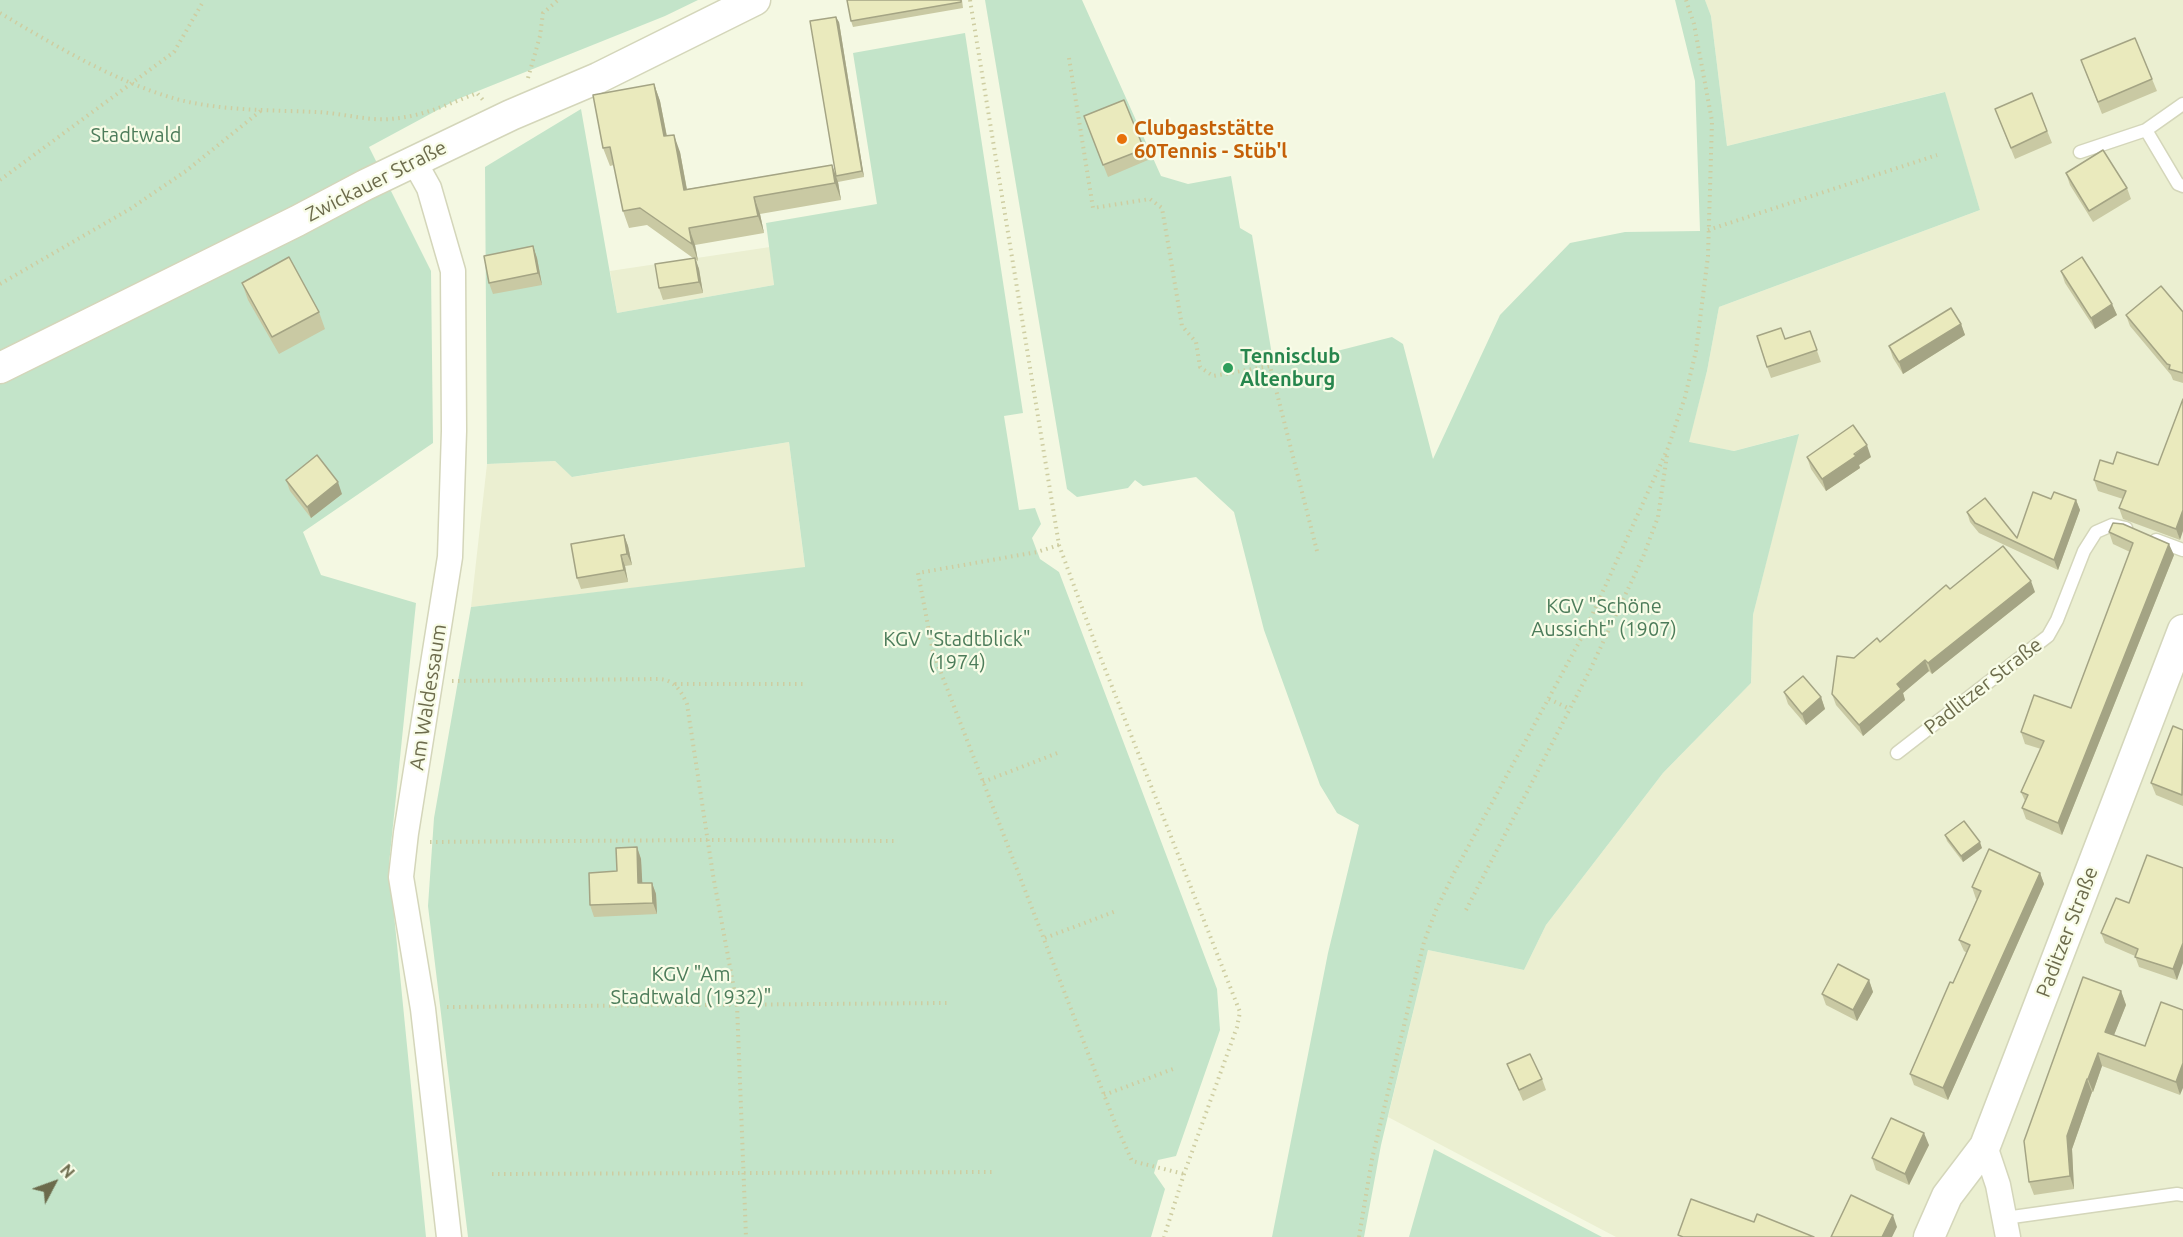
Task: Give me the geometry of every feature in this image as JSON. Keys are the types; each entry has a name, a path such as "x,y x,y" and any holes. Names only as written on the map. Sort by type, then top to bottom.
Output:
{"street":[{"name":"Zwickauer Straße","path":"0,368 414,161 500,120 598,78 755,0"},
{"name":"Am Waldessaum","path":"414,161 429,188 453,271 454,431 450,557 401,877 423,1009 449,1237"},
{"name":"Paditzer Straße","path":"1929,1237 1947,1196 1985,1146 2183,630"},
{"path":"1985,1146 1998,1185 2007,1227"}],"lane":[{"path":"2080,152 2146,130 2183,104"},
{"path":"2146,130 2178,184 2183,186"},
{"name":"Padlitzer Straße","path":"1897,753 2048,636 2057,620 2084,551 2096,532 2112,525 2129,528 2183,550"},
{"path":"2007,1227 2177,1194 2183,1196"}],"path":[{"path":"0,180 130,82 174,52 204,0"},
{"path":"538,104 528,79 540,36 543,14 558,0"},
{"path":"970,0 1059,545 1098,651 1240,1012 1237,1027 1164,1237"},
{"path":"1359,1237 1372,1159 1424,942 1436,910 1583,635 1668,448 1685,398 1696,351 1708,256 1712,122 1694,24 1686,0"},
{"path":"0,13 52,44 130,82 177,99 208,105 322,112 389,119 428,113 477,93 500,120"},
{"path":"1069,58 1093,208 1150,199 1162,208 1182,326 1196,342 1200,367 1213,376 1270,366 1318,555"},
{"path":"0,284 130,209 186,171 263,109"},
{"path":"1708,230 1937,155"},
{"path":"1466,910 1570,709 1643,557 1658,517 1668,448"},
{"path":"1059,545 1037,552 918,573 933,652 1104,1095 1132,1161 1185,1173"},
{"path":"431,680 459,682 659,679 666,680 680,689 687,704 713,875 738,1005 746,1237"},
{"path":"674,684 804,684"},
{"path":"1550,699 1570,709"},
{"path":"983,782 1060,752"},
{"path":"406,833 432,842 898,841"},
{"path":"1045,938 1116,910"},
{"path":"423,1009 440,1007 946,1003"},
{"path":"1104,1095 1173,1069"},
{"path":"492,1174 993,1172"}],"shaded area":[{"path":"1705,0 2183,0 2183,1237 1616,1237 1388,1117 1428,950 1524,970 1546,925 1663,773 1751,683 1753,615 1798,434 1734,451 1688,443 1707,371 1719,307 1980,210 1944,92 1727,146 1711,16"},
{"path":"770,247 774,285 617,313 610,271"},
{"path":"789,442 805,568 471,607 487,464 555,461 573,477"}],"green space":[{"name":"Stadtwald","path":"0,0 698,0 665,16 458,99 369,147 431,271 433,443 303,532 321,575 416,603 389,864 426,1237 0,1237"},
{"name":"KGV \"Schöne Aussicht\" (1907)","path":"985,0 1082,0 1161,176 1188,184 1231,176 1240,228 1252,235 1272,355 1282,365 1392,337 1403,344 1433,459 1500,315 1570,243 1625,232 1700,231 1695,81 1675,0 1705,0 1711,16 1727,146 1945,92 1980,210 1719,307 1707,371 1689,442 1734,451 1799,434 1753,615 1751,683 1663,773 1546,925 1524,970 1428,950 1381,1145 1364,1237 1272,1237 1328,953 1359,825 1337,813 1320,785 1264,630 1234,512 1196,477 1143,486 1135,480 1128,488 1077,497 1067,489"},
{"path":"965,33 1023,413 1004,416 1019,510 1035,508 1041,524 1032,538 1040,559 1059,572 1217,989 1220,1030 1176,1156 1158,1160 1154,1173 1165,1189 1151,1237 468,1237 428,906 434,818 471,607 805,567 789,442 572,477 555,461 487,464 485,167 581,109 617,313 774,285 766,223 877,204 853,53"},
{"path":"1434,1149 1602,1237 1409,1237"}],"building":[{"path":"847,0 961,0 961,2 851,21"},
{"path":"836,17 862,171 836,176 810,21"},
{"path":"2135,38 2152,79 2098,102 2081,60"},
{"path":"654,84 664,136 674,135 684,190 832,165 835,183 754,197 758,216 689,228 692,244 640,208 623,211 610,147 603,148 593,95"},
{"path":"2032,93 2047,131 2011,148 1995,109"},
{"path":"1124,100 1144,149 1103,165 1084,116"},
{"path":"2103,150 2127,188 2089,211 2066,173"},
{"path":"533,246 538,273 489,283 484,256"},
{"path":"289,257 319,312 272,337 242,283"},
{"path":"2082,257 2112,304 2091,318 2061,271"},
{"path":"695,258 699,282 659,288 655,264"},
{"path":"2161,286 2183,312 2183,373 2169,369 2170,365 2126,315"},
{"path":"1951,308 1961,324 1899,362 1889,346"},
{"path":"1781,328 1785,339 1810,331 1817,350 1767,367 1757,336"},
{"path":"2183,399 2183,510 2176,529 2119,508 2126,491 2094,480 2100,460 2113,464 2117,452 2158,465"},
{"path":"1853,425 1867,445 1854,454 1856,456 1822,479 1807,457"},
{"path":"317,455 338,482 307,507 286,480"},
{"path":"2033,492 2051,499 2054,492 2076,500 2054,560 1975,523 1967,512 1985,498 2017,538"},
{"path":"2113,523 2123,524 2169,544 2058,823 2022,808 2028,795 2021,792 2044,741 2021,732 2034,695 2071,708 2133,543 2109,532"},
{"path":"624,535 627,554 621,555 624,570 577,578 571,544"},
{"path":"2003,546 2031,581 1928,663 1925,660 1897,684 1901,689 1859,725 1832,694 1837,656 1854,658 1877,638 1880,642 1946,585 1950,589"},
{"path":"1803,676 1821,697 1802,714 1784,692"},
{"path":"2173,726 2183,730 2182,795 2151,783"},
{"path":"1964,821 1980,842 1961,856 1945,835"},
{"path":"637,847 638,883 652,883 653,903 590,905 589,873 617,871 616,848"},
{"path":"1989,849 2040,873 1943,1088 1910,1074 1950,982 1953,983 1970,945 1959,940 1981,891 1972,887"},
{"path":"2147,855 2183,868 2183,943 2173,969 2135,957 2138,949 2101,933 2116,898 2129,903"},
{"path":"1838,964 1869,980 1853,1010 1822,994"},
{"path":"2083,977 2121,991 2105,1032 2145,1046 2161,1002 2183,1010 2183,1063 2176,1082 2098,1053 2067,1136 2070,1176 2029,1182 2024,1141"},
{"path":"1530,1054 1542,1079 1519,1090 1507,1064"},
{"path":"1891,1118 1924,1133 1905,1174 1872,1158"},
{"path":"1851,1195 1893,1215 1882,1237 1831,1237"},
{"path":"1691,1199 1754,1222 1757,1214 1814,1237 1683,1237 1678,1235"}],"place":[{"name":"Clubgaststätte 60Tennis - Stüb'l","path":"1122,139"},
{"name":"Tennisclub Altenburg","path":"1228,368"}],"park label":[{"name":"KGV \"Stadtblick\" (1974)","path":"957,650"},
{"name":"KGV \"Am Stadtwald (1932)\"","path":"691,986"}]}
